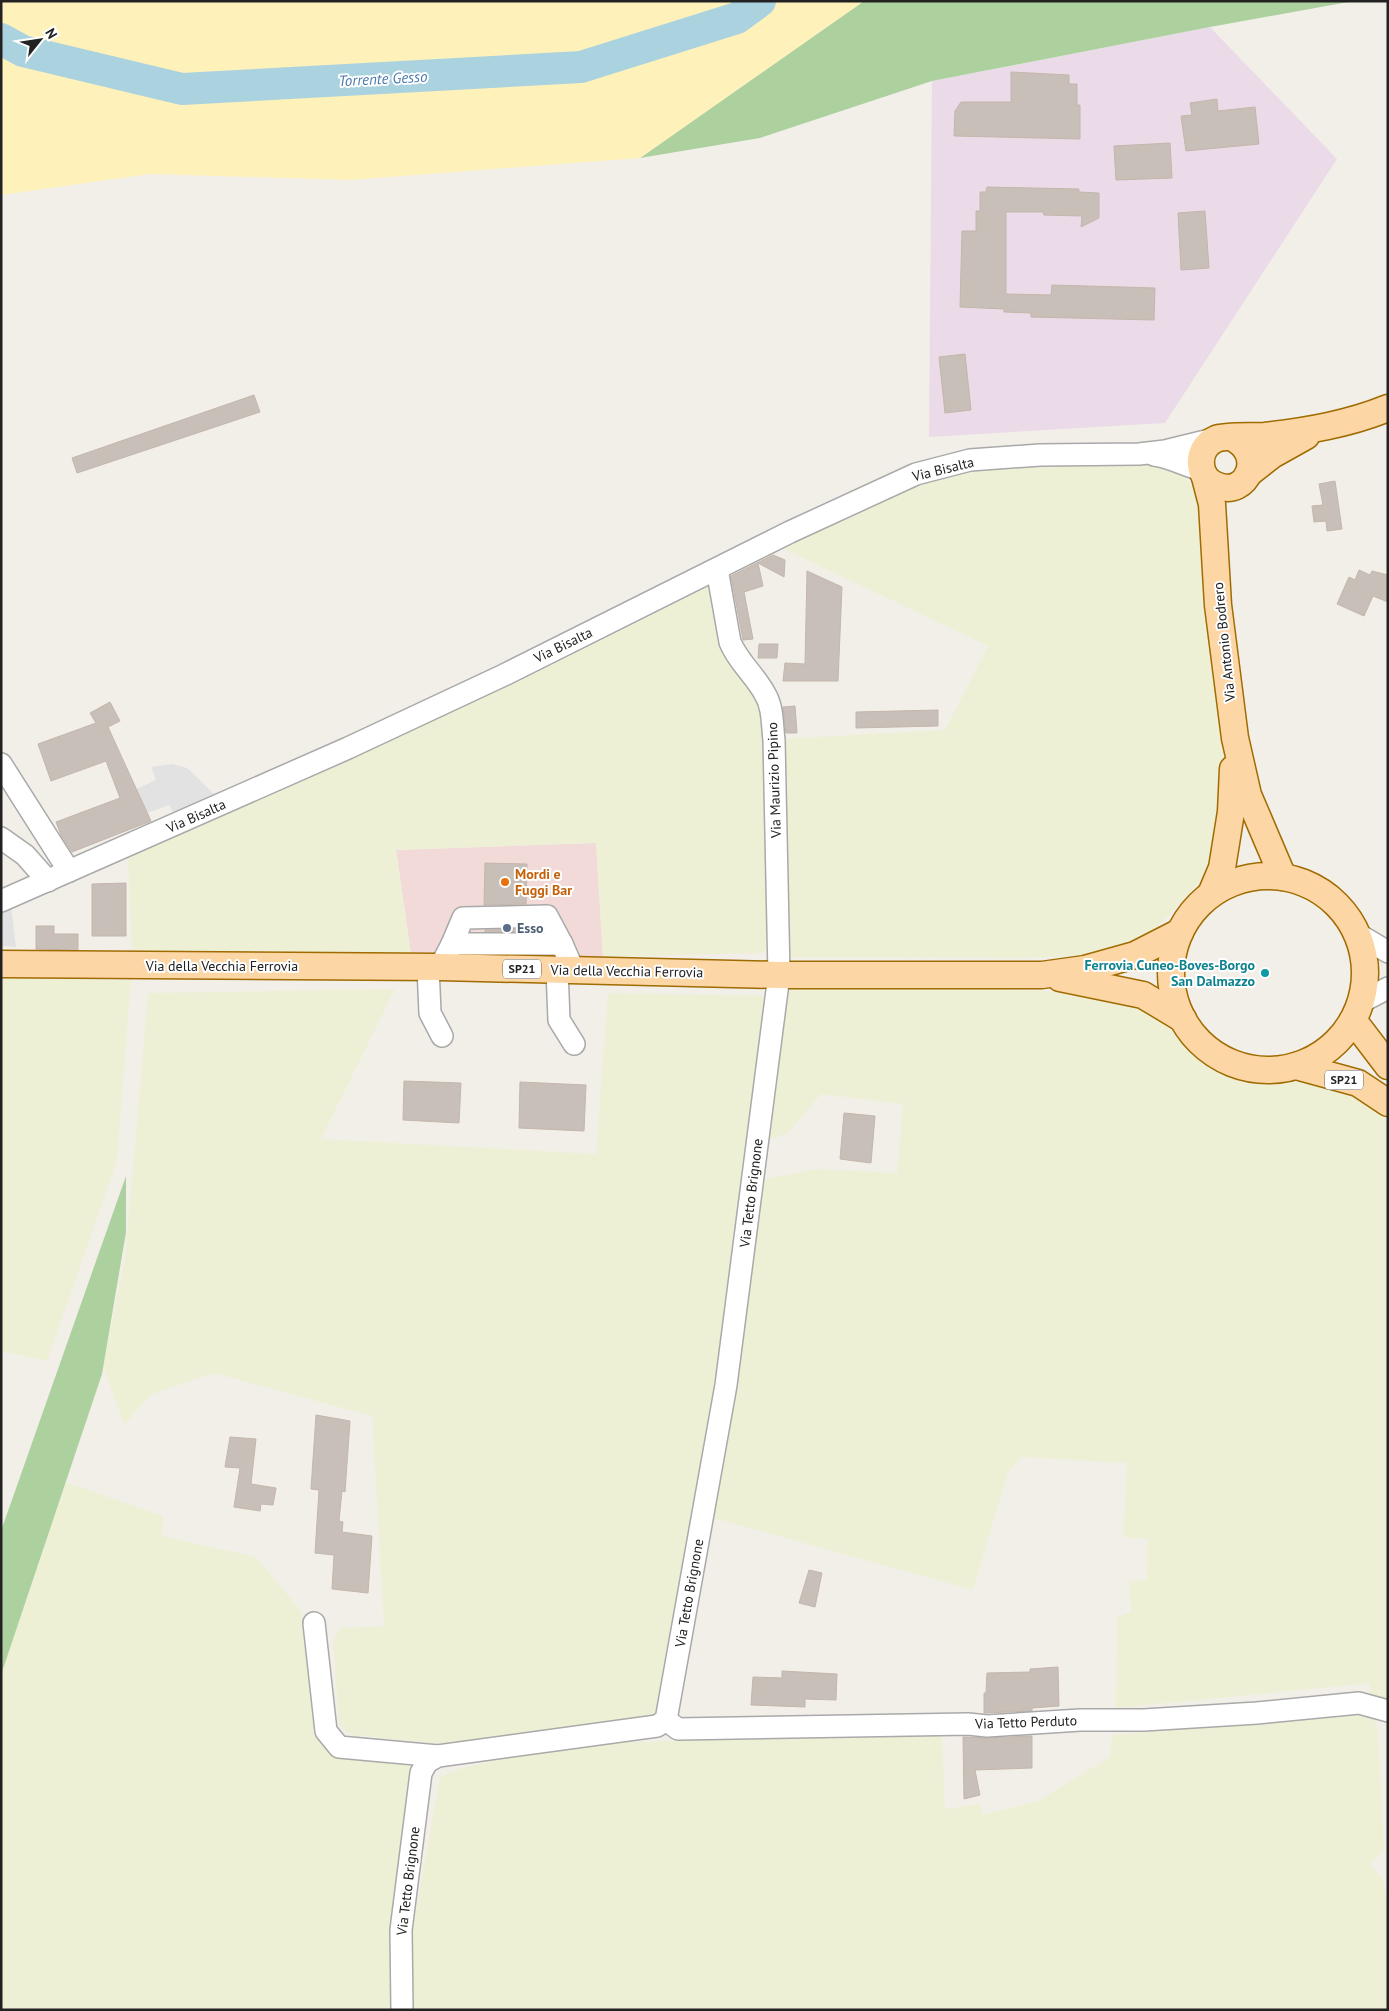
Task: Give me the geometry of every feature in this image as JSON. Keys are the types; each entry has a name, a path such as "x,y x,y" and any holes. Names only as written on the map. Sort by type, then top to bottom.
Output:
{"main road":[{"name":"Via Bisalta","path":"1226,438 1320,429 1372,415 1388,408"},
{"name":"Via Bisalta","path":"1203,474 1212,483 1220,487 1228,488 1237,485 1285,447 1320,429"},
{"path":"1203,474 1201,454 1211,442 1226,438 1247,448 1251,464 1246,477"},
{"name":"Via Antonio Bodrero","path":"1203,474 1212,504 1216,545 1218,606 1235,738 1248,795 1283,877"},
{"name":"Via Antonio Bodrero","path":"1216,545 1225,511 1246,477"},
{"name":"Via Antonio Bodrero","path":"1211,894 1222,868 1231,812 1235,738"},
{"path":"1258,876 1283,877 1306,884 1327,896 1344,912 1356,933 1364,955 1365,979 1357,1011 1338,1040 1319,1056 1296,1066 1264,1070 1231,1063 1203,1045 1183,1019 1173,991 1172,961 1180,932 1193,911 1211,894 1233,882 1241,880 1258,876"},
{"name":"Via della Vecchia Ferrovia","path":"1,964 440,959 565,970 779,975 1042,975 1085,969 1135,955 1180,932"},
{"name":"Via della Vecchia Ferrovia","path":"1042,975 1143,995 1183,1019"},
{"path":"1357,1011 1388,1066"},
{"name":"SP21","path":"1296,1066 1358,1084 1388,1103"}],"street":[{"name":"Via Bisalta","path":"1,901 348,748 504,675 790,532 916,474 970,460 1040,456 1139,454 1166,451 1226,438"},
{"name":"Via Bisalta","path":"1139,454 1169,457 1203,474"},
{"name":"Via Maurizio Pipino","path":"717,568 730,642 734,653 765,692 770,704 774,740 779,975"},
{"path":"1,764 69,872"},
{"path":"1,838 25,855 48,881"},
{"path":"1356,933 1388,952"},
{"path":"442,1036 430,1013 440,959 562,944 565,970 559,1020 574,1044"},
{"name":"Via Tetto Brignone","path":"666,1720 726,1385 779,975"},
{"path":"1357,1011 1388,988"},
{"path":"314,1623 326,1731 339,1747 438,1756 657,1726 666,1720"},
{"name":"Via Tetto Perduto","path":"666,1720 678,1728 968,1724 987,1726 1080,1720 1144,1720 1257,1713 1359,1703 1388,1712"},
{"name":"Via Tetto Brignone","path":"402,2010 401,1930 421,1773 427,1762 438,1756"}],"shaded area":[{"path":"1210,27 1337,159 1165,423 929,437 932,81"},
{"path":"172,764 187,768 217,797 175,816 169,805 147,813 136,789 156,780 151,767"},
{"path":"596,843 603,957 411,954 396,850"},
{"path":"10,897 16,947 1,946 1,901"}],"green space":[{"path":"864,1 1354,1 932,81 760,138 640,158"},
{"path":"1157,462 1175,469 1190,483 1200,498 1203,544 1203,600 1224,758 1221,843 1204,878 1151,934 1123,947 1088,956 1019,958 792,957 784,951 779,739 945,730 988,646 782,548 867,505 925,481 962,471 1010,463"},
{"path":"710,584 765,709 771,946 761,953 603,957 596,843 396,850 411,954 132,954 128,857 293,784 488,693"},
{"path":"1,977 131,980 117,1161 47,1361 1,1351"},
{"path":"982,984 1023,990 1092,993 1141,1006 1162,1019 1186,1048 1209,1067 1246,1084 1297,1078 1328,1082 1360,1098 1388,1121 1388,1700 1370,1699 1370,1683 1116,1708 1117,1617 1131,1612 1129,1581 1147,1580 1148,1539 1123,1537 1127,1463 1020,1457 1007,1475 973,1590 706,1516 765,1179 819,1169 897,1173 903,1104 821,1094 788,1133 769,1140 788,988"},
{"path":"395,989 321,1139 596,1154 608,993 774,996 728,1343 660,1710 646,1724 442,1744 351,1735 339,1725 333,1640 340,1628 384,1626 372,1416 214,1373 150,1395 124,1425 103,1365 125,1259 148,993"},
{"path":"126,1176 126,1232 102,1374 1,1675 1,1531"},
{"path":"65,1482 163,1516 162,1536 256,1557 299,1609 309,1630 319,1732 328,1751 417,1762 394,2010 1,2010 1,1675"},
{"path":"1357,1715 1373,1718 1378,1730 1384,1851 1370,1864 1384,1881 1388,1917 1388,2010 411,2010 410,1945 440,1777 459,1769 556,1745 942,1731 945,1809 980,1804 983,1815 1038,1801 1110,1757 1112,1735"}],"sand":[{"path":"1,1 864,1 640,158 350,180 150,174 1,195"}],"building":[{"path":"1011,72 1069,75 1069,84 1077,84 1077,105 1080,105 1080,139 954,136 955,111 961,102 1011,102"},
{"path":"1217,99 1218,111 1255,107 1259,144 1186,151 1181,116 1192,115 1190,103"},
{"path":"1170,143 1172,178 1116,180 1114,146"},
{"path":"987,187 1079,189 1079,192 1099,193 1099,218 1081,227 1082,216 1044,215 1043,212 1006,212 1006,294 1051,295 1052,285 1155,288 1154,320 1031,317 1031,313 1004,312 1004,309 960,307 962,231 976,231 976,211 980,211 980,192 986,192"},
{"path":"1205,211 1209,268 1181,270 1178,213"},
{"path":"965,354 971,410 945,413 939,357"},
{"path":"254,395 260,412 77,473 72,458"},
{"path":"1335,481 1342,529 1327,531 1326,521 1314,522 1312,506 1323,505 1319,484"},
{"path":"773,555 785,560 784,577 758,563 763,586 744,592 753,639 743,640 731,576"},
{"path":"1359,570 1370,575 1372,571 1388,575 1388,602 1373,596 1364,616 1337,604 1349,577 1355,580"},
{"path":"807,571 842,587 838,681 783,681 785,663 805,664"},
{"path":"759,644 778,644 777,658 758,658"},
{"path":"110,702 120,721 108,727 151,821 72,852 61,835 56,822 120,798 106,761 51,781 38,744 96,723 90,713"},
{"path":"795,706 797,733 786,733 783,707"},
{"path":"938,710 938,726 856,728 856,712"},
{"path":"485,863 527,864 526,904 484,905"},
{"path":"126,883 126,936 92,936 92,884"},
{"path":"36,926 54,926 54,934 78,934 78,950 36,949"},
{"path":"528,929 528,932 485,932 485,930"},
{"path":"404,1081 461,1083 459,1123 403,1120"},
{"path":"520,1082 586,1085 584,1131 519,1128"},
{"path":"844,1113 875,1116 871,1163 840,1159"},
{"path":"316,1415 350,1421 345,1492 342,1491 339,1521 343,1522 342,1532 372,1536 368,1593 332,1589 334,1555 315,1553 319,1490 311,1489"},
{"path":"230,1437 256,1439 251,1484 276,1488 273,1505 261,1504 260,1511 234,1507 240,1468 225,1467"},
{"path":"809,1570 822,1573 815,1607 799,1603"},
{"path":"1058,1667 1059,1706 1032,1708 1032,1711 984,1713 987,1673 1030,1672 1030,1669"},
{"path":"782,1671 837,1674 836,1700 805,1699 805,1707 751,1705 753,1677 782,1678"},
{"path":"1032,1736 1032,1768 975,1770 980,1795 964,1799 963,1737"}],"waterway":[{"name":"Torrente Gesso","path":"1,39 23,51 182,89 581,67 737,18 760,1"}],"place":[{"name":"Mordi e Fuggi Bar","path":"505,882"},
{"name":"Esso","path":"507,928"},
{"name":"Ferrovia Cuneo-Boves-Borgo San Dalmazzo","path":"1265,973"}]}
